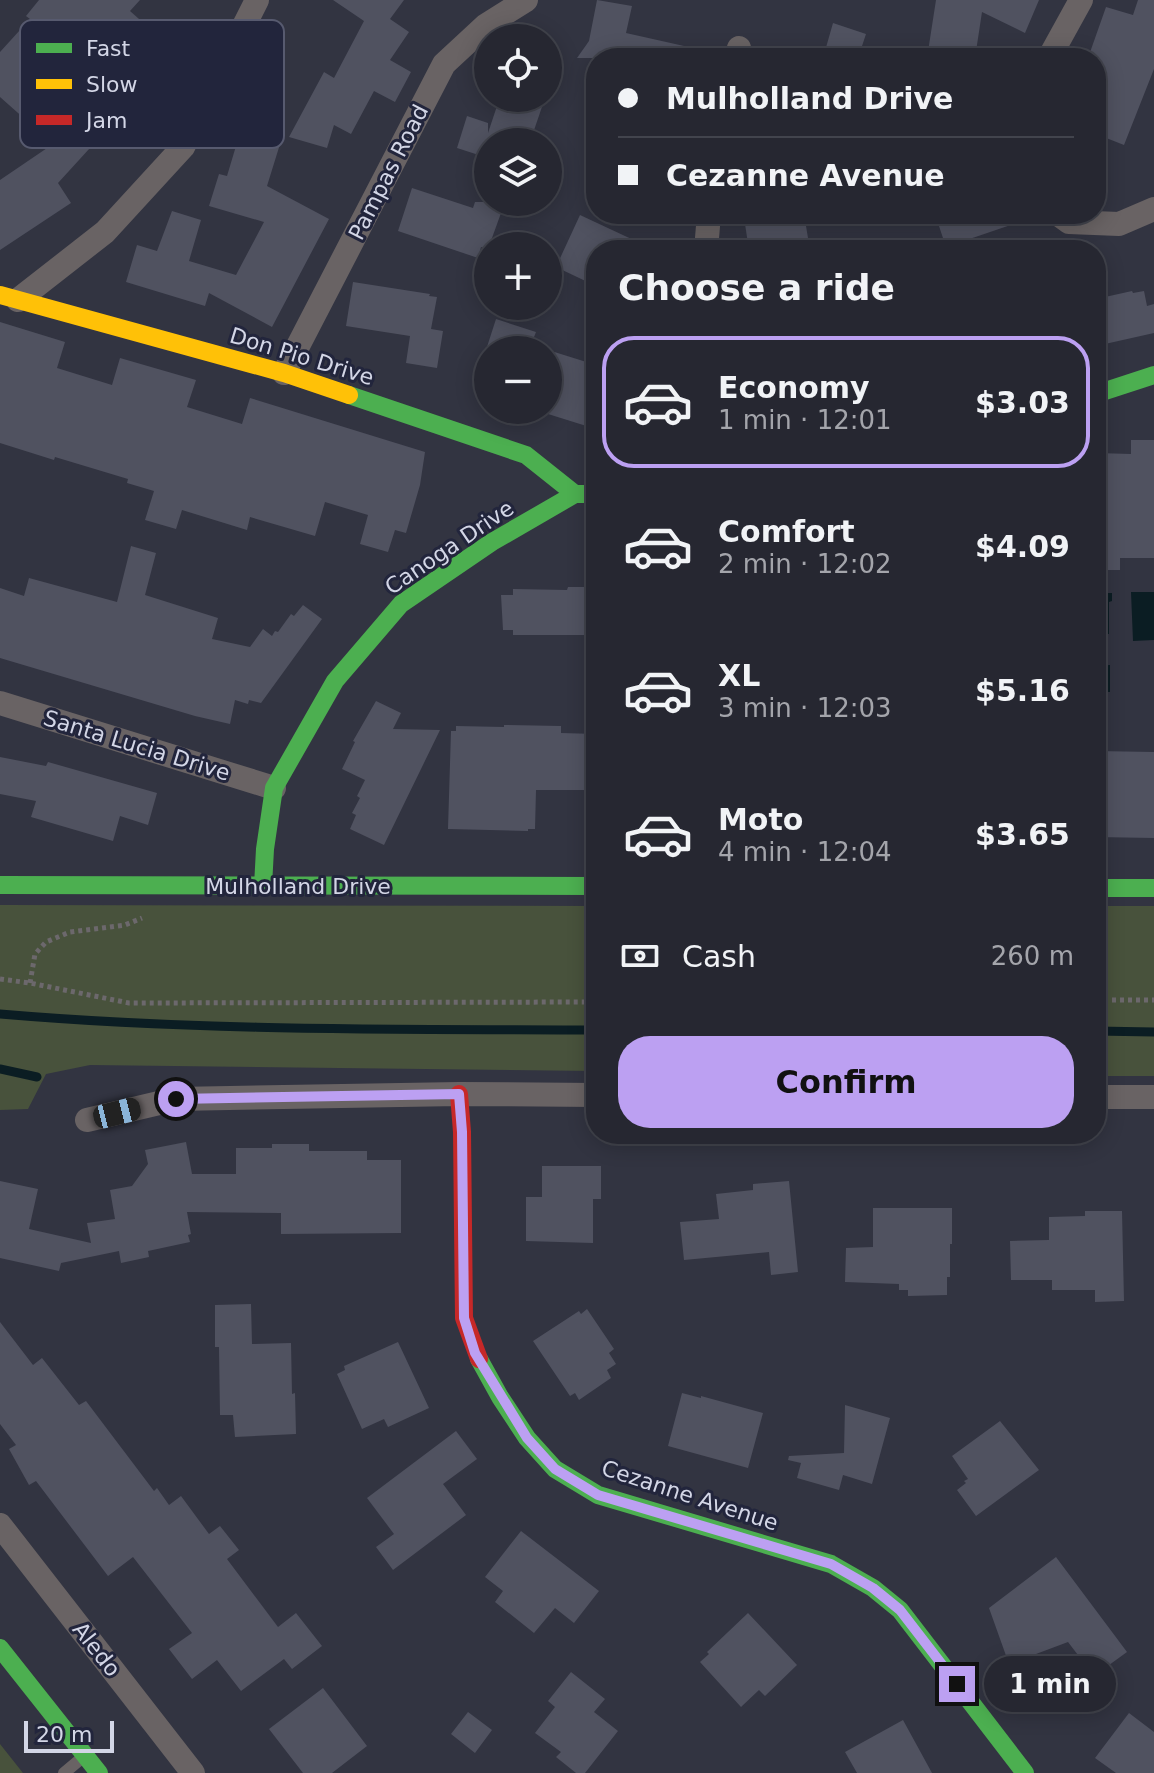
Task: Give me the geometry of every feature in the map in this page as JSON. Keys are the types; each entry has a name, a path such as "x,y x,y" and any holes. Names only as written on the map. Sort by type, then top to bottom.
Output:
{"street":[{"path":"247,20 257,0"},
{"name":"Pampas Road","path":"284,373 444,64 485,26 526,0"},
{"path":"1055,48 1081,0"},
{"path":"9,297 105,232 182,148"},
{"path":"1106,223 1119,224 1154,209"},
{"name":"Don Pio Drive","path":"9,297 284,373 526,455 575,494"},
{"path":"1106,391 1154,375"},
{"path":"575,494 586,494"},
{"name":"Canoga Drive","path":"263,886 274,788 335,681 401,604 492,542 575,494"},
{"name":"Santa Lucia Drive","path":"0,703 274,788"},
{"name":"Mulholland Drive","path":"0,885 586,886"},
{"path":"1106,888 1154,888"},
{"name":"Cezanne Avenue","path":"459,1094 464,1318 475,1353 527,1438 555,1469 598,1495 831,1564 873,1588 900,1610 1025,1773"},
{"path":"87,1120 176,1099 586,1095"},
{"path":"1106,1097 1154,1097"},
{"name":"Aledo","path":"0,1525 193,1773"},
{"path":"0,1648 99,1773"}],"lane":[{"path":"64,1773 85,1755"}],"path":[{"path":"30,983 35,954 46,942 70,932 125,925 142,918 158,885"},
{"path":"0,979 129,1003 586,1002"},
{"path":"1106,1000 1154,1000"}],"green space":[{"path":"0,905 586,906 586,1071 90,1065 46,1074 28,1109 0,1110"},
{"path":"1106,906 1154,906 1154,1076 1106,1076"},
{"path":"0,1744 23,1773 0,1773"}],"water":[{"path":"1131,592 1154,592 1154,640 1133,641"},
{"path":"1106,593 1112,593 1112,601 1109,602 1109,634 1106,634"},
{"path":"1106,665 1110,665 1110,692 1106,692"}],"building":[{"path":"39,0 140,0 130,11 138,20 29,20 26,16"},
{"path":"333,0 404,0 390,19 409,32 390,60 411,72 395,102 374,91 351,134 334,125 327,148 289,137 324,72 334,78 364,21"},
{"path":"597,0 632,6 626,33 693,48 586,48 586,58 577,58 589,41"},
{"path":"936,0 1039,0 1025,33 982,12 977,48 929,48"},
{"path":"1138,0 1154,0 1154,69 1124,145 1106,138 1106,48 1092,48 1106,7 1133,15"},
{"path":"833,23 866,34 861,48 826,48"},
{"path":"20,30 20,115 0,97 0,52"},
{"path":"495,112 540,112 535,128 490,128"},
{"path":"467,116 488,123 488,128 474,128 474,153 457,148"},
{"path":"47,148 90,148 58,183 71,203 0,250 0,180"},
{"path":"235,148 279,148 267,186 329,219 272,327 209,293 205,306 126,282 137,245 157,251 172,211 201,220 189,261 236,275 264,222 209,206 219,174 227,176"},
{"path":"412,188 473,208 474,205 474,216 500,216 494,232 474,232 474,257 398,231"},
{"path":"580,215 586,218 586,224 599,224 634,240 586,240 586,281 562,270 562,254"},
{"path":"745,224 806,224 808,240 747,240"},
{"path":"938,224 1013,224 967,240 944,240"},
{"path":"353,282 437,297 431,329 443,331 437,368 406,363 410,336 346,326"},
{"path":"1144,291 1147,306 1154,304 1154,333 1106,344 1106,297"},
{"path":"496,320 536,332 534,336 491,336"},
{"path":"0,322 65,342 57,368 112,385 120,358 196,380 187,407 242,424 250,398 425,452 420,485 406,533 395,530 388,552 360,544 368,515 325,502 315,536 250,517 247,530 182,510 176,529 145,520 154,491 127,483 128,479 0,443"},
{"path":"562,354 586,362 586,426 562,418"},
{"path":"1131,440 1154,440 1154,558 1120,558 1120,570 1106,570 1106,453 1131,454"},
{"path":"131,546 156,553 145,595 218,618 212,639 250,647 263,629 272,636 303,605 322,619 261,703 249,700 248,704 235,700 230,724 0,658 0,588 24,596 29,578 117,602"},
{"path":"568,587 586,587 586,635 513,635 513,630 503,630 501,595 513,595 513,589 567,590"},
{"path":"376,701 401,713 393,729 440,730 384,845 350,829 356,815 352,813 360,798 357,796 365,780 342,769 353,741"},
{"path":"456,726 561,726 561,733 586,734 586,790 536,790 535,829 528,831 448,829 451,731 456,731"},
{"path":"1106,751 1154,752 1154,838 1106,837"},
{"path":"0,757 46,766 48,762 157,793 148,825 120,816 113,841 31,817 36,801 0,794"},
{"path":"186,1142 192,1174 236,1174 236,1148 272,1148 272,1144 309,1144 309,1151 367,1151 367,1160 401,1160 401,1233 281,1234 281,1213 187,1212 190,1242 148,1251 149,1257 121,1263 119,1251 61,1263 59,1271 0,1258 0,1181 38,1189 29,1229 91,1243 87,1223 115,1219 110,1190 132,1186 148,1164 145,1150"},
{"path":"542,1166 601,1166 601,1199 593,1199 593,1243 526,1241 526,1197 542,1197"},
{"path":"789,1181 798,1272 771,1275 769,1252 684,1260 680,1222 719,1219 716,1194 753,1190 753,1184"},
{"path":"873,1208 952,1208 947,1295 908,1296 908,1290 899,1290 899,1284 845,1282 846,1248 873,1247"},
{"path":"1085,1211 1122,1211 1124,1301 1095,1302 1095,1290 1052,1290 1052,1280 1011,1280 1010,1241 1049,1240 1049,1217 1085,1216"},
{"path":"251,1304 252,1344 291,1343 296,1434 235,1437 233,1415 220,1415 215,1305"},
{"path":"587,1309 614,1349 609,1353 616,1364 607,1370 611,1378 579,1400 575,1393 570,1396 533,1341"},
{"path":"0,1322 33,1365 42,1358 79,1405 86,1401 154,1491 157,1488 169,1505 181,1496 209,1534 220,1526 239,1550 227,1559 278,1627 296,1613 322,1646 292,1669 284,1659 241,1691 217,1660 192,1679 169,1649 192,1633 133,1557 108,1576 36,1481 29,1485 9,1449 16,1445 0,1424"},
{"path":"398,1342 429,1408 388,1427 384,1419 362,1429 337,1374 345,1370 344,1366"},
{"path":"682,1393 763,1413 748,1468 668,1446"},
{"path":"845,1405 890,1418 872,1484 843,1475 839,1490 797,1478 801,1463 788,1460 789,1456 844,1453"},
{"path":"1000,1421 1039,1470 976,1516 957,1490 968,1479 952,1456"},
{"path":"456,1431 477,1459 443,1484 466,1515 393,1570 376,1547 394,1534 367,1498"},
{"path":"521,1531 599,1591 574,1623 555,1608 534,1633 495,1602 503,1591 485,1577"},
{"path":"1056,1557 1127,1652 1094,1676 1068,1642 1009,1664 989,1608"},
{"path":"748,1613 797,1665 765,1696 759,1690 741,1707 700,1662"},
{"path":"571,1672 605,1699 594,1712 618,1731 585,1773 576,1773 556,1757 561,1752 535,1733 555,1707 548,1701"},
{"path":"323,1688 367,1746 332,1773 303,1773 269,1729"},
{"path":"468,1712 492,1730 475,1753 451,1734"},
{"path":"1129,1713 1154,1732 1154,1773 1116,1773 1095,1758"},
{"path":"903,1720 932,1773 857,1773 845,1752"}],"waterway":[{"path":"0,1014 149,1024 586,1030"},
{"path":"1106,1031 1154,1032"},
{"path":"0,1069 37,1077"}],"traffic: fast":[{"path":"1106,391 1154,375"},
{"path":"349,395 526,455 575,494"},
{"path":"263,886 274,788 335,681 401,604 492,542 575,494 586,494"},
{"path":"0,885 586,886"},
{"path":"1106,888 1154,888"},
{"path":"479,1359 527,1438 555,1469 598,1495 831,1564 873,1588 900,1610 1025,1773"},
{"path":"0,1648 99,1773"}],"traffic: slow":[{"path":"0,295 284,373 349,395"}],"traffic: jam":[{"path":"459,1094 464,1318 479,1359"}],"route":[{"path":"176,1099 459,1094 464,1318 475,1353 527,1438 555,1469 598,1495 831,1564 873,1588 900,1610 957,1684"}]}
